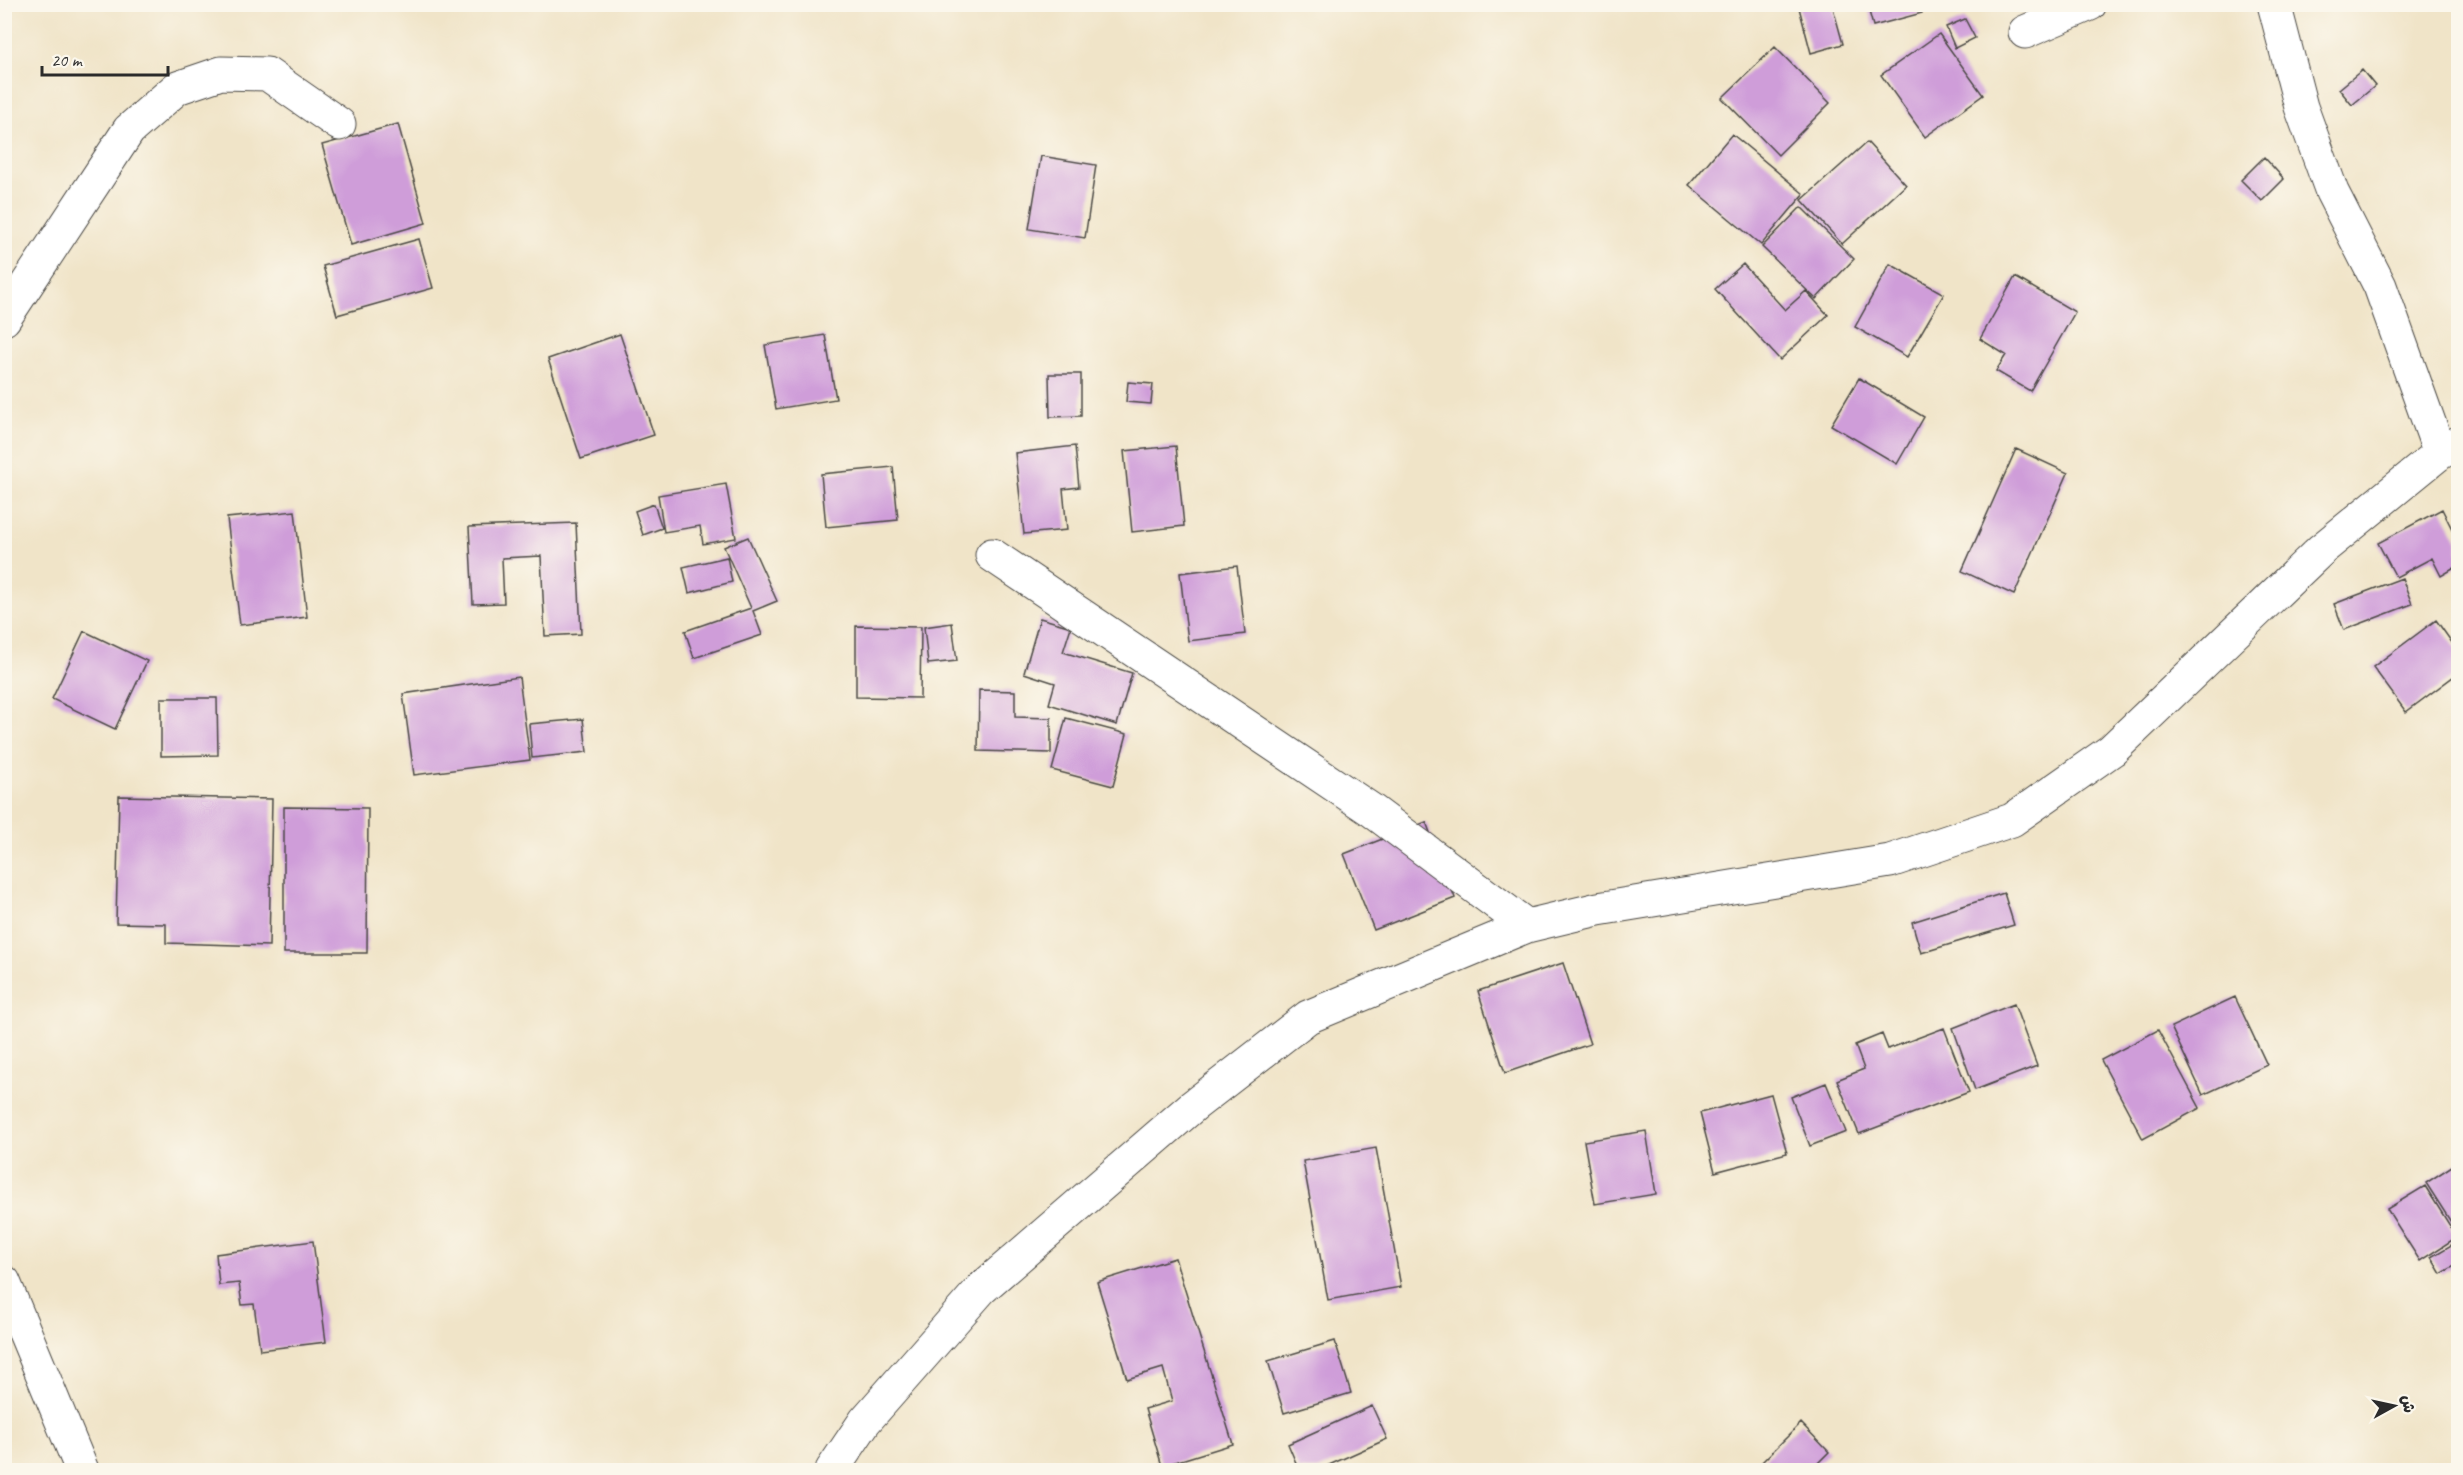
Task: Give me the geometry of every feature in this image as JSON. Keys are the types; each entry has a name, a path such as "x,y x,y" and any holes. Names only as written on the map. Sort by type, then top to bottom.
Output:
{"street":[{"path":"2025,32 2090,4"},
{"path":"832,1470 865,1421 981,1289 1193,1106 1308,1017 1527,926 1598,909 1890,861 2012,819 2112,750 2322,549 2450,448 2380,286 2332,192 2301,107 2274,4"},
{"path":"4,319 129,130 177,88 220,73 267,74 339,124"},
{"path":"992,555 1370,809 1527,926"},
{"path":"4,1282 82,1470"}],"building":[{"path":"1798,4 1832,4 1843,44 1811,53"},
{"path":"1867,4 1920,4 1922,13 1873,26"},
{"path":"1965,19 1975,38 1955,48 1946,27"},
{"path":"1939,34 1983,95 1925,137 1881,75"},
{"path":"1775,47 1830,103 1778,155 1722,98"},
{"path":"2362,70 2375,86 2352,105 2339,89"},
{"path":"398,124 426,223 351,245 322,145"},
{"path":"1732,134 1804,194 1761,245 1689,185"},
{"path":"1867,142 1906,185 1842,244 1802,200"},
{"path":"1041,156 1096,165 1085,238 1029,229"},
{"path":"2264,157 2284,179 2262,201 2241,180"},
{"path":"1801,207 1854,259 1816,299 1762,247"},
{"path":"419,239 433,288 337,315 323,266"},
{"path":"1743,264 1785,310 1806,291 1828,315 1780,360 1715,289"},
{"path":"1890,264 1944,294 1907,357 1855,327"},
{"path":"2015,277 2075,312 2030,391 1996,371 2006,355 1980,339"},
{"path":"620,334 654,435 581,459 548,359"},
{"path":"825,335 836,399 776,409 765,345"},
{"path":"1049,374 1081,374 1081,416 1050,417"},
{"path":"1859,378 1924,417 1897,464 1831,425"},
{"path":"1128,382 1153,384 1151,404 1126,402"},
{"path":"1075,446 1079,487 1063,489 1067,530 1024,534 1015,453"},
{"path":"1176,446 1184,526 1132,532 1124,451"},
{"path":"2016,449 2068,473 2014,595 1962,571"},
{"path":"893,467 898,520 826,527 821,474"},
{"path":"726,484 736,538 703,544 700,526 664,532 658,495"},
{"path":"654,504 662,528 643,535 635,511"},
{"path":"2442,509 2458,541 2458,566 2441,576 2432,558 2396,577 2378,543"},
{"path":"295,511 307,617 240,625 227,518"},
{"path":"576,523 581,634 545,636 541,556 502,558 504,603 473,604 469,527"},
{"path":"748,537 777,601 753,611 762,635 694,658 685,631 751,608 724,547"},
{"path":"727,557 732,582 689,593 683,567"},
{"path":"1237,566 1245,634 1188,641 1180,573"},
{"path":"2402,578 2412,604 2344,630 2334,604"},
{"path":"1040,618 1071,627 1063,652 1132,673 1117,725 1049,704 1055,683 1024,673"},
{"path":"2436,620 2458,651 2458,673 2406,712 2373,667"},
{"path":"952,623 957,661 928,664 924,627"},
{"path":"856,626 921,627 920,698 856,697"},
{"path":"84,631 147,661 115,729 52,699"},
{"path":"519,677 530,760 414,775 403,694"},
{"path":"979,690 1015,691 1015,717 1051,718 1051,753 978,751"},
{"path":"161,698 217,698 218,755 161,756"},
{"path":"1066,718 1127,734 1113,786 1052,770"},
{"path":"583,719 587,752 532,758 529,724"},
{"path":"119,796 272,799 269,946 166,943 166,924 116,923"},
{"path":"284,807 368,808 367,953 284,953"},
{"path":"1426,822 1455,898 1374,930 1344,854"},
{"path":"2004,893 2014,925 1921,953 1912,922"},
{"path":"1563,963 1590,1044 1505,1073 1478,991"},
{"path":"2235,997 2267,1065 2203,1095 2171,1027"},
{"path":"2014,1004 2037,1066 1975,1090 1953,1028"},
{"path":"1944,1028 1969,1092 1859,1134 1837,1080 1864,1069 1855,1045 1882,1034 1888,1049"},
{"path":"2158,1030 2200,1108 2143,1139 2101,1060"},
{"path":"1826,1083 1846,1132 1810,1146 1791,1097"},
{"path":"1771,1094 1787,1153 1715,1172 1700,1113"},
{"path":"1646,1131 1656,1194 1595,1204 1584,1141"},
{"path":"1376,1148 1401,1287 1328,1300 1303,1161"},
{"path":"2458,1162 2458,1233 2426,1183"},
{"path":"2425,1186 2457,1237 2420,1261 2387,1209"},
{"path":"313,1241 326,1342 260,1350 254,1304 242,1305 239,1283 219,1285 216,1254"},
{"path":"2458,1241 2458,1264 2441,1274 2431,1257"},
{"path":"1175,1258 1233,1444 1162,1466 1145,1409 1172,1401 1163,1368 1127,1379 1097,1282"},
{"path":"1335,1341 1351,1393 1284,1413 1268,1361"},
{"path":"1372,1406 1387,1439 1318,1470 1299,1470 1288,1444"},
{"path":"1801,1423 1829,1452 1814,1467 1818,1470 1754,1470"}]}
